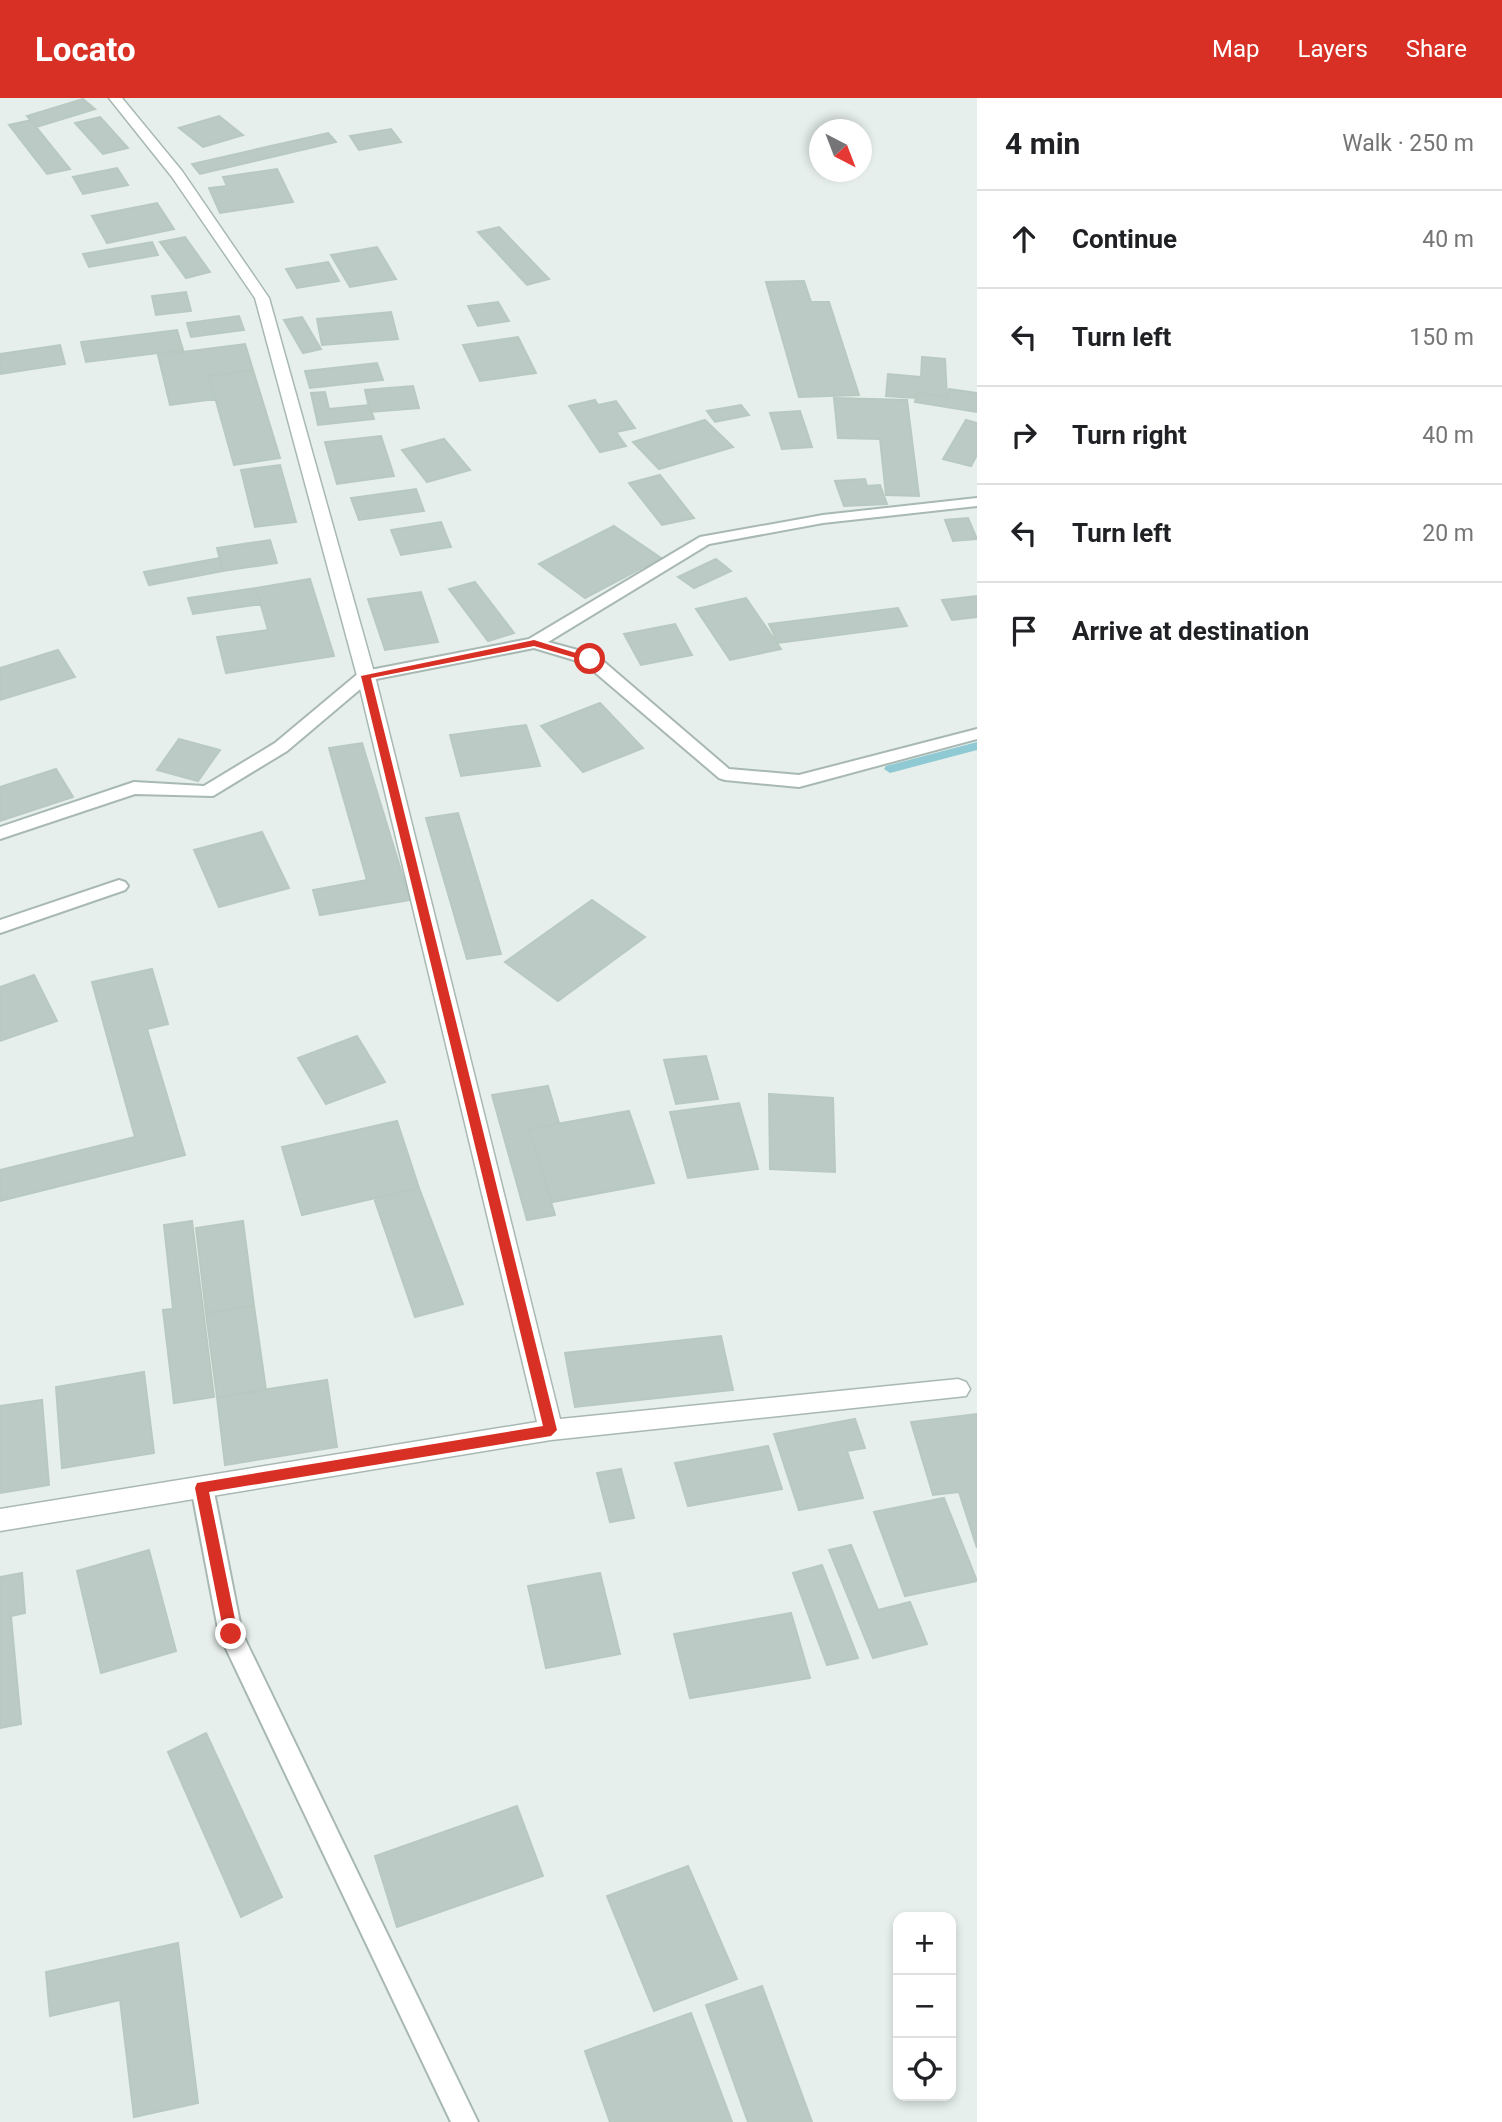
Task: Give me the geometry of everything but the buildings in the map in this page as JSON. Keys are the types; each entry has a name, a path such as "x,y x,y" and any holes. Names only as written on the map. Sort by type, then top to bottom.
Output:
{"street":[{"path":"115,98 177,174 262,298 366,676 551,1430"},
{"path":"0,1520 551,1430 958,1389"}],"lane":[{"path":"0,833 134,788 207,792 281,747 366,676 534,643 705,540 823,519 977,502"},
{"path":"534,643 590,659 725,774 799,781 977,734"},
{"path":"0,927 120,886"},
{"path":"202,1488 231,1634 465,2122"}],"waterway":[{"path":"890,769 977,746"}],"route":[{"path":"231,1634 202,1488 551,1430 366,676 534,643 590,659"}]}
